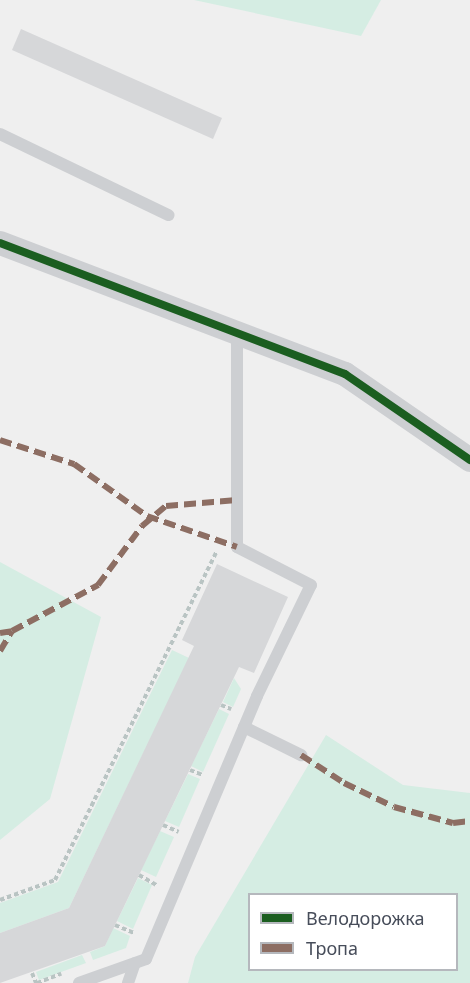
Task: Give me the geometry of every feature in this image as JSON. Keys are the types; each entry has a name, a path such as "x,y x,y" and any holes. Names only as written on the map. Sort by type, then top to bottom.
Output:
{"street":[{"path":"0,243 345,374 470,460"}],"lane":[{"path":"0,134 168,215"},
{"path":"79,983 146,959 244,726 311,585 237,547 237,332"},
{"path":"244,726 301,755"},
{"path":"128,983 135,963"}],"path":[{"path":"0,900 56,880 222,542"},
{"path":"228,721 237,702"},
{"path":"221,705 233,710"},
{"path":"200,785 209,765"},
{"path":"190,770 204,776"},
{"path":"174,843 183,823"},
{"path":"163,825 179,832"},
{"path":"152,894 161,874"},
{"path":"139,875 156,885"},
{"path":"131,941 139,924"},
{"path":"115,925 134,933"},
{"path":"32,973 36,983 68,971"}],"green space":[{"path":"194,0 381,0 361,36"},
{"path":"0,562 101,617 50,799 0,840"},
{"path":"172,650 189,658 69,908 0,933 0,903 58,882"},
{"path":"234,678 241,689 233,707 223,702"},
{"path":"219,709 229,714 203,772 191,766"},
{"path":"326,735 403,785 470,793 470,983 188,983 195,957"},
{"path":"188,774 200,779 179,827 165,821"},
{"path":"160,831 174,837 156,877 141,870"},
{"path":"138,878 152,885 133,929 117,921"},
{"path":"113,928 130,936 126,948 93,960 90,952 105,946"},
{"path":"82,955 86,963 39,980 36,972"}],"building":[{"path":"21,29 222,118 213,139 12,50"},
{"path":"217,564 288,597 254,673 239,667 105,946 0,983 0,933 69,908 194,646 182,640"}],"marked path":[{"path":"0,440 74,464 147,516 237,547"},
{"path":"0,633 12,631 98,585 142,526 166,506 237,500"},
{"path":"0,651 12,631"},
{"path":"301,755 344,783 394,807 453,823 470,821"}],"cycle path":[{"path":"0,243 345,374 470,460"}]}
